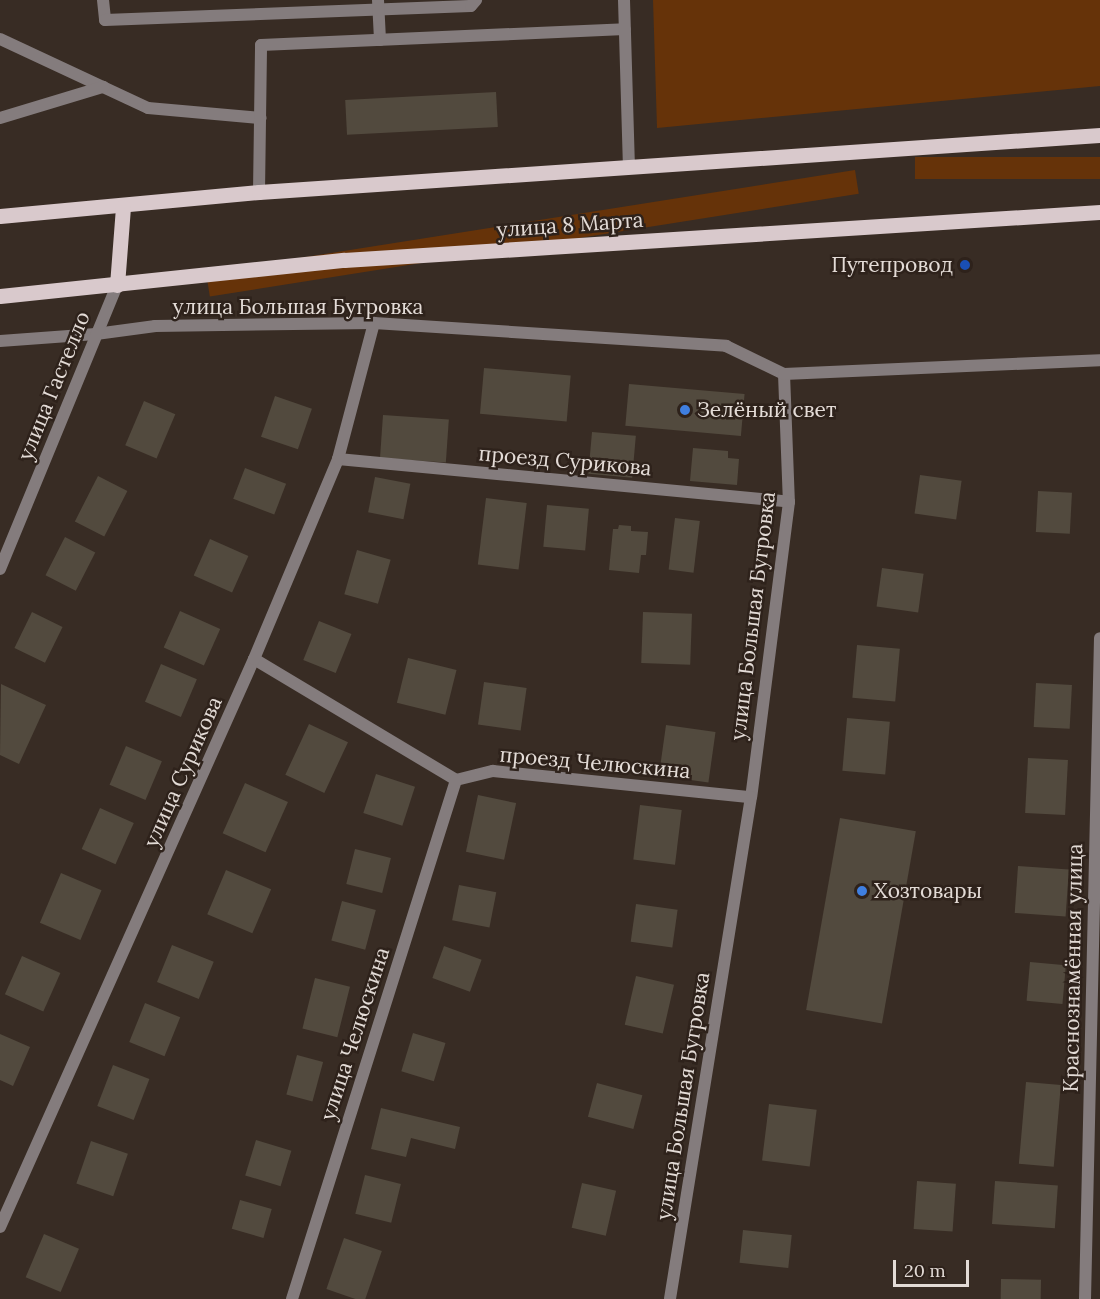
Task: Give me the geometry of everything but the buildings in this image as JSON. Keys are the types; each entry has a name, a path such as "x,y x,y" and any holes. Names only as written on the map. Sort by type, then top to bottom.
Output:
{"main road":[{"path":"0,216 123,207 259,192 1100,135"},
{"path":"117,285 123,207"},
{"name":"улица 8 Марта","path":"0,296 344,260 1100,212"}],"street":[{"path":"103,0 105,20 378,5 471,6 476,0"},
{"path":"624,0 629,166"},
{"path":"378,5 380,40"},
{"path":"259,192 261,45 625,28"},
{"path":"0,39 148,108 261,118"},
{"path":"0,118 103,87"},
{"name":"улица Гастелло","path":"0,569 117,285"},
{"name":"улица Большая Бугровка","path":"0,341 96,334 155,326 374,323 726,346 784,374 789,502 751,797 670,1299"},
{"name":"улица Сурикова","path":"0,1227 254,659 338,459 374,323"},
{"path":"784,374 1100,360"},
{"name":"проезд Сурикова","path":"338,459 789,502"},
{"name":"Краснознамённая улица","path":"1085,1299 1100,638"},
{"path":"254,659 456,780"},
{"name":"проезд Челюскина","path":"456,780 493,771 751,797"},
{"name":"улица Челюскина","path":"292,1299 456,780"}],"shaded area":[{"path":"653,0 1100,0 1100,86 657,128"},
{"path":"915,157 1100,157 1100,179 915,179"},
{"path":"855,170 859,194 210,296 206,273"}],"place":[{"name":"Путепровод","path":"965,265"},
{"name":"Зелёный свет","path":"685,410"},
{"name":"Хозтовары","path":"862,891"}]}
